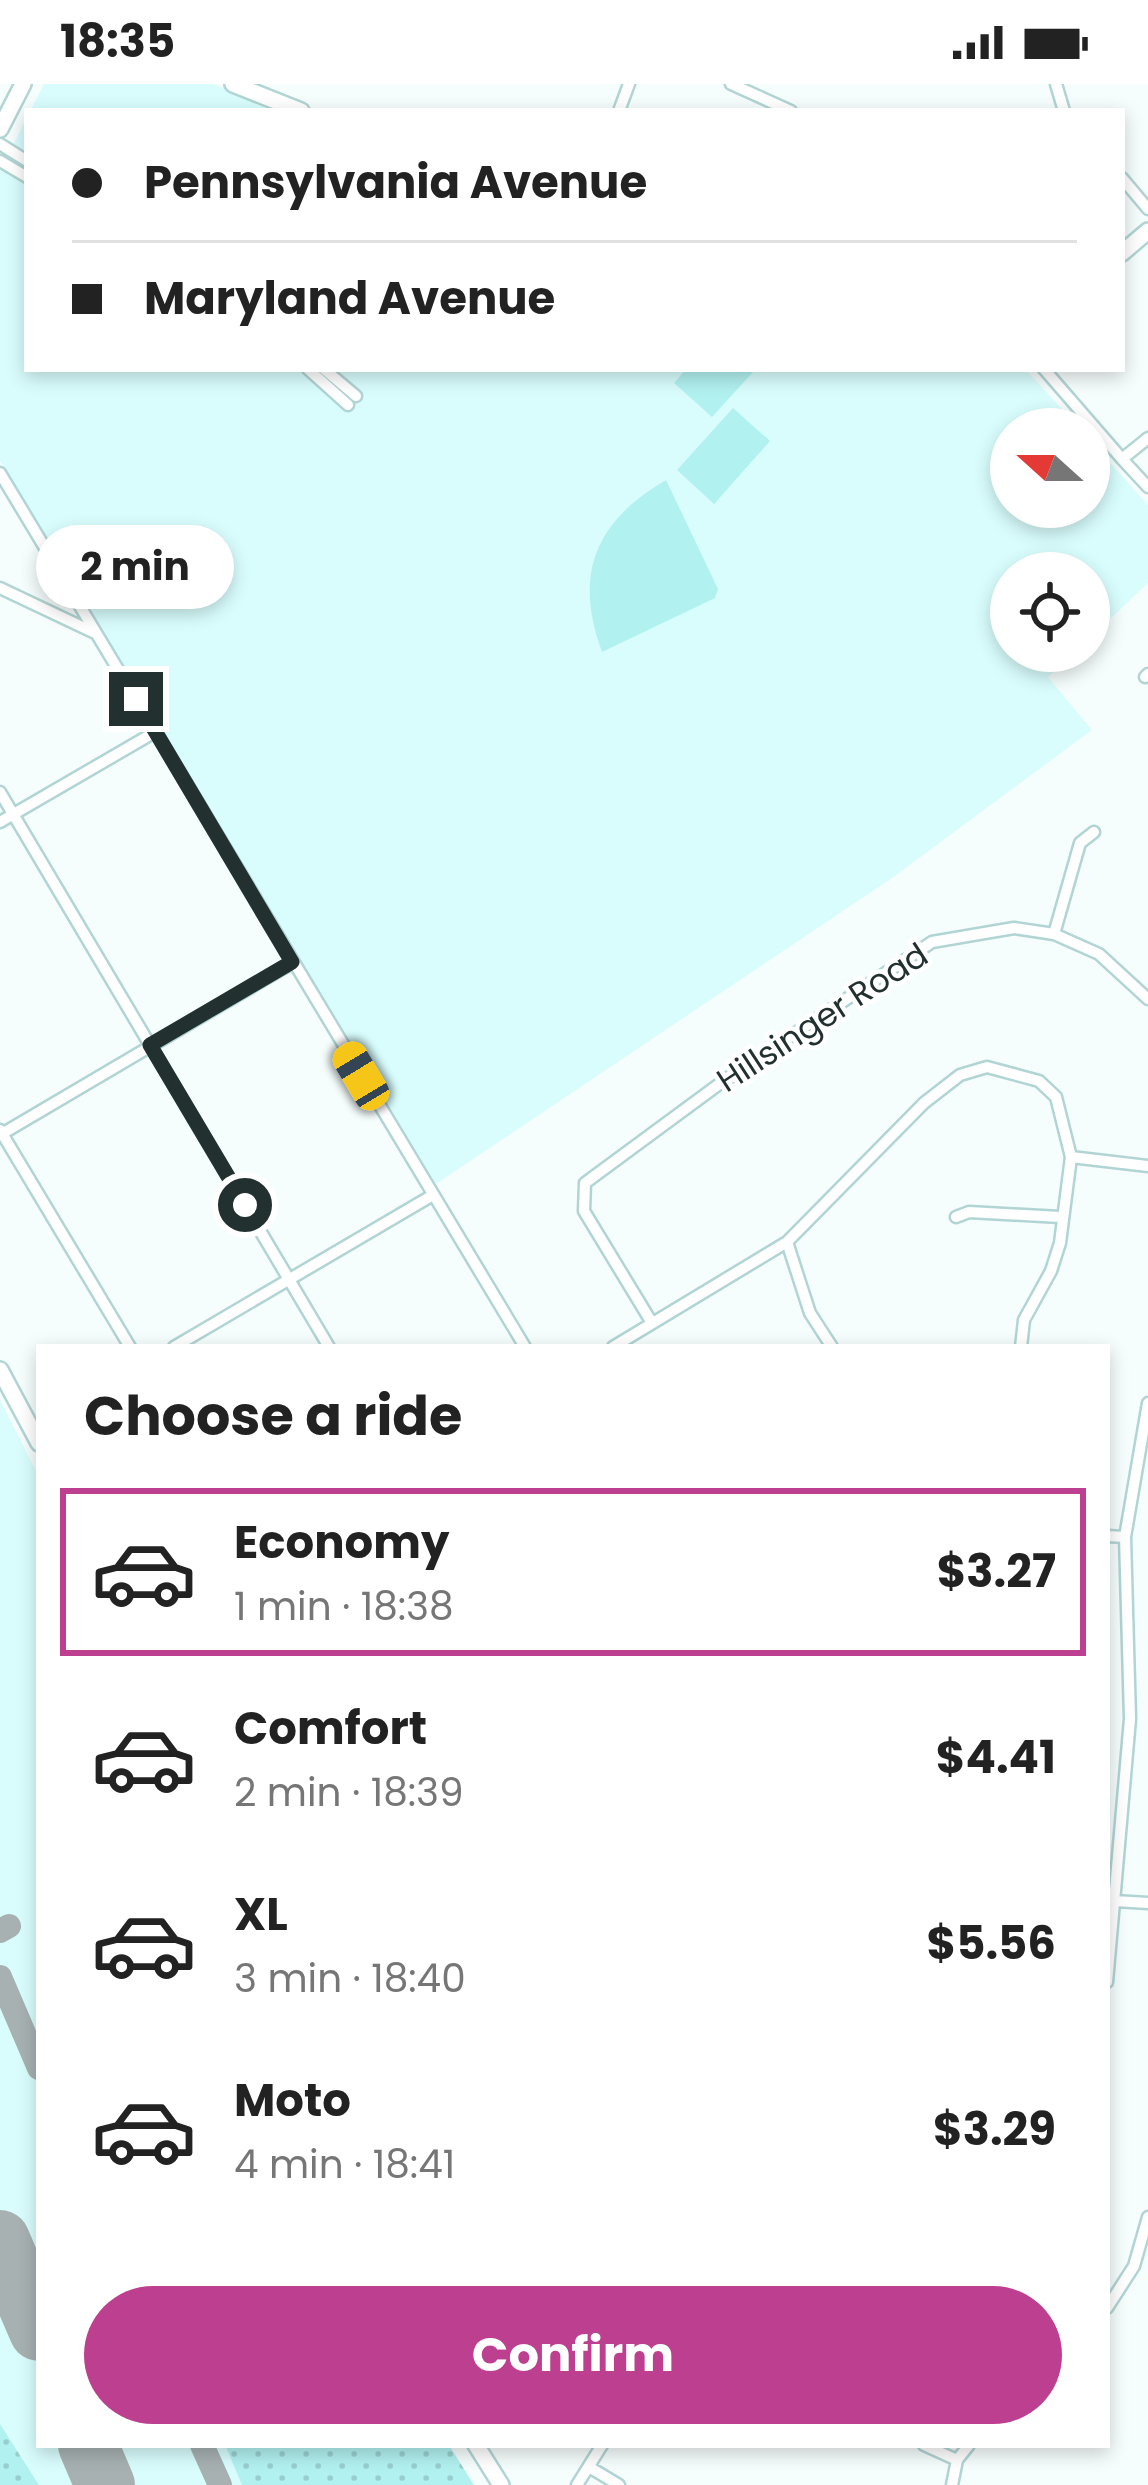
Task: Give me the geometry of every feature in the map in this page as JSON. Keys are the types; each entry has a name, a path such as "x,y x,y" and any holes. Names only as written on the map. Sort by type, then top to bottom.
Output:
{"main road":[{"path":"0,129 23,84"},
{"path":"233,84 293,108"},
{"path":"1125,250 1148,231"},
{"path":"0,1370 36,1432"},
{"path":"478,2448 501,2485"}],"street":[{"path":"731,84 770,107"},
{"path":"1125,181 1148,208"},
{"path":"312,372 352,400 327,372"},
{"path":"1047,372 1148,487"},
{"path":"1122,459 1148,437"},
{"path":"0,473 523,1344"},
{"path":"0,588 98,635"},
{"path":"0,822 155,731"},
{"path":"0,792 327,1344"},
{"path":"1054,934 1080,843 1094,832"},
{"name":"Hillsinger Road","path":"652,1323 584,1211 582,1193 592,1174 932,942 1014,928 1054,934 1099,954 1148,998"},
{"path":"128,1344 1,1133 292,962"},
{"path":"618,1344 787,1242 924,1103 960,1075 987,1066 1039,1081 1056,1097 1071,1157 1055,1257 1024,1320 1021,1344"},
{"path":"1071,1157 1148,1166"},
{"path":"180,1344 433,1195"},
{"path":"956,1217 969,1212 1060,1217"},
{"path":"787,1242 810,1312 830,1344"},
{"path":"1110,1952 1130,1719 1125,1537 1148,1403"},
{"path":"1110,1536 1125,1537"},
{"path":"1115,1901 1148,1904"},
{"path":"1110,2303 1134,2266 1148,2217"},
{"path":"577,2485 600,2448"},
{"path":"937,2448 956,2461"},
{"path":"952,2485 956,2461 967,2448"},
{"path":"590,2467 619,2485"}],"shaded area":[{"path":"44,84 213,84 273,108 32,108"},
{"path":"24,123 24,372 1028,372 1061,408 990,408 990,528 1110,528 1110,462 1148,505 1148,583 1110,619 1110,552 990,552 990,672 1053,672 1048,677 1092,730 892,878 436,1184 0,461 0,172"},
{"path":"683,372 753,372 712,417 674,383"},
{"path":"733,408 770,441 714,504 677,470"},
{"path":"666,480 718,589 715,598 602,652 590,598 597,552 622,513"},
{"path":"0,1400 36,1471 36,2448 226,2448 242,2485 39,2485 0,2424"},
{"path":"0,2424 39,2485 0,2485"},
{"path":"226,2448 451,2448 474,2485 242,2485"}],"taxiway":[{"path":"0,1931 9,1926"},
{"path":"0,1977 36,2061"},
{"path":"203,2448 220,2485"}],"runway":[{"path":"0,2240 36,2324"},
{"path":"89,2448 105,2485"}],"route":[{"path":"136,699 292,962 150,1045 245,1205"}]}
